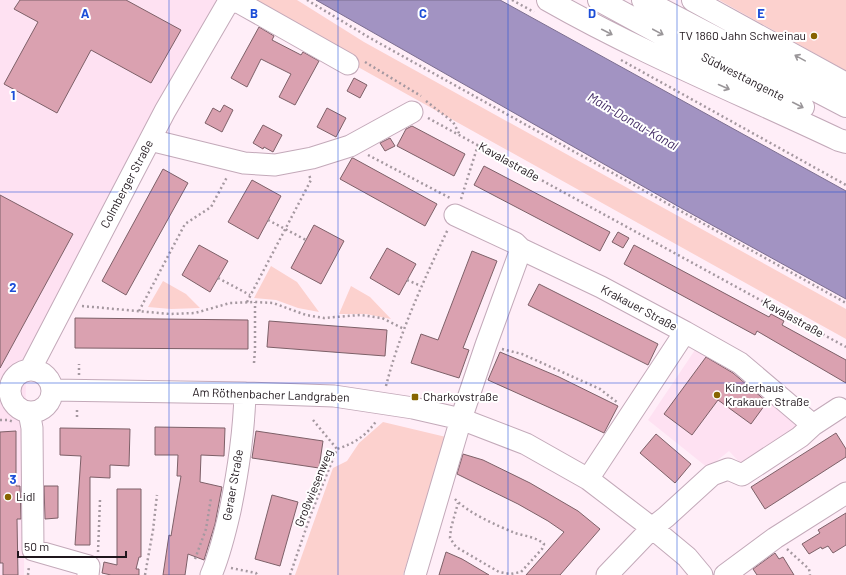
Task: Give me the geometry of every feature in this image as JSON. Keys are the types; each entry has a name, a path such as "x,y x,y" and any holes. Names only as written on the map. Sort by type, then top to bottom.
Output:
{"highway":[{"name":"Südwesttangente","path":"599,0 680,44 846,130"},
{"name":"Südwesttangente","path":"643,0 846,106"},
{"path":"693,0 846,84"},
{"path":"544,8 577,16 640,48 846,142"}],"street":[{"path":"229,0 240,4 348,64"},
{"name":"Colmberger Straße","path":"30,370 165,111 229,0"},
{"path":"150,140 244,163 276,165 305,159 350,146 412,112"},
{"name":"Krakauer Straße","path":"457,209 515,243 521,249 601,287 685,332 588,478"},
{"path":"415,575 460,419 521,249"},
{"path":"685,332 740,363 813,425"},
{"path":"24,370 36,370 45,375 49,380 52,390 46,406 35,412 10,397 18,373 24,370"},
{"name":"Am Röthenbacher Landgraben","path":"52,390 334,396 413,408 460,419 526,444 588,478 687,557 702,575"},
{"name":"Geraer Straße","path":"213,570 224,534 234,489 244,417 245,393"},
{"path":"10,397 32,428 33,550 89,570"},
{"path":"607,575 652,528 712,475 728,469 742,475 800,437 813,425 839,408"},
{"path":"725,575 775,538 846,493"}],"path":[{"path":"307,0 370,38 846,303"},
{"path":"512,0 544,8"},
{"path":"616,58 846,185"},
{"name":"Kavalastraße","path":"412,112 425,116 846,347"},
{"name":"Großwiesenweg","path":"290,575 336,449 352,444 371,428 379,417 388,378 404,329 421,286 457,209 478,145"},
{"path":"350,146 457,209"},
{"path":"246,302 311,180 305,159"},
{"path":"139,311 186,224 211,206 236,161"},
{"path":"268,220 306,240"},
{"path":"218,278 250,295"},
{"path":"407,280 421,286"},
{"path":"67,299 84,306 170,314 195,313 230,303 273,303 306,315 324,318 360,315 382,318 404,329"},
{"path":"254,363 255,302"},
{"path":"486,345 522,354 600,389 631,414"},
{"path":"313,420 336,449"},
{"path":"440,487 470,512 515,532 540,540 544,544 542,549 521,572 510,574 499,572 456,547 450,538 451,528 458,503"},
{"path":"145,575 153,530 157,495"},
{"path":"195,560 206,529 211,498"},
{"path":"89,570 98,559 100,500"},
{"path":"775,538 809,569 810,575"},
{"path":"213,570 256,573 257,575"}],"shaded area":[{"path":"0,0 240,1 162,140 95,221 26,361 24,575 0,575"},
{"path":"238,0 297,0 364,42 846,309 846,339"},
{"name":"TV 1860 Jahn Schweinau","path":"719,0 846,0 846,71"},
{"path":"271,266 297,282 319,312 298,308 276,300 254,298"},
{"path":"163,281 186,294 200,308 171,309 148,307"},
{"path":"351,286 370,297 391,319 366,314 339,314"},
{"name":"Kinderhaus Krakauer Straße","path":"699,344 742,370 803,427 743,466 729,451 708,468 648,420"},
{"path":"383,422 446,437 403,575 295,575 333,468 347,461 359,443"}],"water":[{"name":"Main-Donau-Kanal","path":"316,0 500,0 846,191 846,299 681,208"}],"building":[{"path":"20,0 126,0 181,30 151,83 91,50 57,113 4,84 38,22 14,9"},
{"path":"259,27 274,36 272,40 301,55 303,52 319,61 295,105 279,97 291,74 261,59 247,87 231,78"},
{"path":"354,78 367,85 360,98 347,91"},
{"path":"224,105 233,110 222,132 205,123 213,108 220,112"},
{"path":"327,108 346,118 336,137 317,127"},
{"path":"263,125 282,135 273,152 264,147 263,149 253,143"},
{"path":"412,126 465,154 454,176 397,146 406,129"},
{"path":"390,138 395,146 385,151 380,143"},
{"path":"352,158 437,204 425,226 340,179"},
{"path":"484,166 610,232 600,251 474,185"},
{"path":"163,169 188,183 126,295 102,281"},
{"path":"252,180 281,196 258,239 228,222"},
{"path":"0,195 73,234 0,368"},
{"path":"314,225 344,241 321,284 291,268"},
{"path":"618,232 629,238 623,248 612,242"},
{"path":"199,245 228,261 210,292 182,275"},
{"path":"634,245 769,317 771,314 784,321 782,325 846,360 846,383 757,331 755,335 624,264"},
{"path":"387,248 416,264 399,295 370,278"},
{"path":"472,251 497,261 463,348 469,350 459,378 411,363 421,334 438,340"},
{"path":"539,284 658,344 648,365 528,305"},
{"path":"75,318 248,320 248,349 75,348"},
{"path":"269,321 387,330 385,356 267,347"},
{"path":"500,352 559,377 618,406 604,433 488,380"},
{"path":"706,357 733,373 767,402 751,424 718,400 692,435 664,414"},
{"path":"155,427 225,428 224,456 201,455 200,482 222,487 215,524 204,560 188,554 185,575 163,575 169,535 171,536 181,476 177,476 178,455 155,455"},
{"path":"60,428 130,429 129,466 110,465 110,478 90,477 90,545 75,545 81,456 60,455"},
{"name":"Lidl","path":"16,431 16,486 20,486 21,519 17,519 18,575 3,575 3,563 0,563 0,432"},
{"path":"256,431 323,441 319,468 252,458"},
{"path":"836,433 846,449 846,457 765,509 751,487"},
{"path":"656,434 691,464 675,483 640,453"},
{"path":"463,454 483,460 530,483 578,511 600,529 560,575 526,575 564,532 518,504 457,474"},
{"path":"44,486 58,486 58,518 45,519"},
{"path":"117,489 141,489 141,557 139,557 136,569 139,569 139,575 111,575 102,573 104,562 117,565"},
{"path":"272,495 298,502 280,566 255,559"},
{"path":"846,513 846,545 833,553 828,546 822,549 821,547 809,554 802,544 820,533 818,530"},
{"path":"446,552 462,559 489,575 439,575"},
{"path":"775,553 779,559 783,557 794,575 757,575 753,569"}],"place":[{"name":"TV 1860 Jahn Schweinau","path":"814,36"},
{"name":"Kinderhaus Krakauer Straße","path":"717,395"},
{"name":"Charkovstraße","path":"415,397"},
{"name":"Lidl","path":"8,497"}]}
